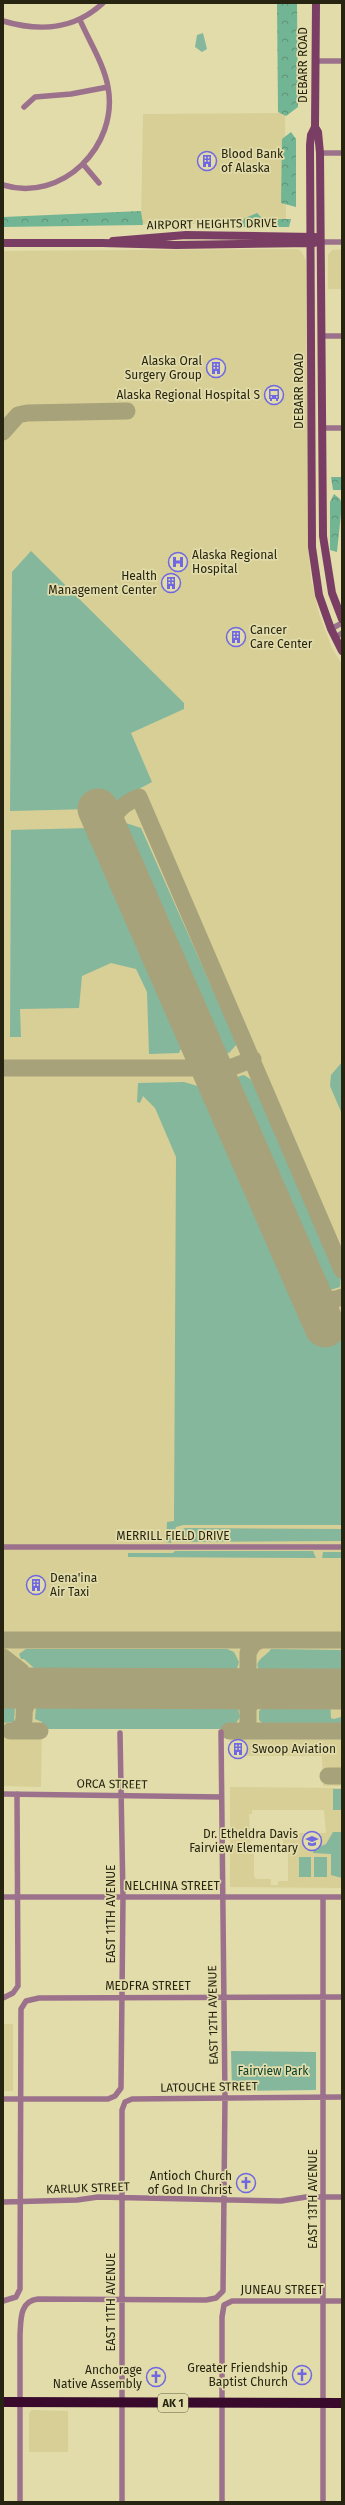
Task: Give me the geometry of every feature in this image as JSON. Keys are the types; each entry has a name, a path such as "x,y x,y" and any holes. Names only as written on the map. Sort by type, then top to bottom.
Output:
{"highway":[{"name":"AK 1","path":"3,2402 222,2404 342,2403"}],"main road":[{"name":"DEBARR ROAD","path":"316,3 315,128 311,136 310,145 312,547 319,595 331,629 339,636 342,651"},
{"name":"DEBARR ROAD","path":"315,128 318,132 320,153 323,428 322,517 324,552 332,593 342,620"},
{"name":"AIRPORT HEIGHTS DRIVE","path":"3,243 102,243 169,246 310,239 321,242"}],"street":[{"path":"3,21 41,28 66,25 92,14 103,3"},
{"path":"3,184 19,187 47,185 61,180 82,164 99,145 105,131 110,105 108,87 80,20"},
{"path":"316,61 342,61"},
{"path":"24,107 35,96 70,94 108,87"},
{"path":"320,153 342,153"},
{"path":"82,164 99,183"},
{"name":"AIRPORT HEIGHTS DRIVE","path":"321,242 342,242"},
{"path":"322,336 342,336"},
{"path":"323,428 342,428"},
{"path":"331,629 342,623"},
{"name":"MERRILL FIELD DRIVE","path":"3,1547 342,1547"},
{"name":"EAST 12TH AVENUE","path":"122,2301 206,2300 219,2296 224,2286 225,2097 221,1732"},
{"name":"EAST 11TH AVENUE","path":"21,2099 108,2099 117,2094 122,2082 123,1897 120,1733"},
{"name":"ORCA STREET","path":"3,1794 221,1797"},
{"path":"3,1998 14,1993 18,1986 16,1794"},
{"name":"NELCHINA STREET","path":"3,1897 342,1896"},
{"name":"EAST 13TH AVENUE","path":"323,1897 323,2502"},
{"name":"MEDFRA STREET","path":"21,2099 21,2009 26,2002 39,1998 342,1997"},
{"name":"LATOUCHE STREET","path":"125,2102 132,2099 342,2097"},
{"path":"3,2100 21,2099 20,2289 16,2297 3,2301"},
{"name":"EAST 11TH AVENUE","path":"122,2502 122,2110 125,2102"},
{"name":"KARLUK STREET","path":"3,2202 122,2197 184,2198 224,2201 281,2201 342,2197"},
{"path":"20,2502 20,2324 26,2304 31,2300 38,2299 122,2301"},
{"name":"JUNEAU STREET","path":"222,2404 222,2317 224,2305 232,2301 342,2301"},
{"path":"222,2404 222,2502"}],"shaded area":[{"path":"285,113 286,223 141,224 143,114"},
{"path":"297,249 301,251 306,260 308,546 311,579 319,614 332,648 342,664 342,1786 323,1786 322,1756 231,1756 229,1729 42,1729 41,1787 3,1786 3,251"},
{"path":"342,249 342,289 328,289 328,255 332,250"},
{"name":"Dr. Etheldra Davis Fairview Elementary","path":"230,1787 342,1788 342,1888 230,1887","holes":["252,1810 324,1810 326,1833 283,1833 283,1850 288,1854 288,1881 278,1881 278,1885 271,1885 271,1879 256,1879 254,1876 254,1854 248,1854 248,1850 251,1850 249,1814 252,1814"]},
{"path":"3,2024 13,2024 13,2091 3,2091"},
{"path":"32,2410 68,2411 68,2452 29,2452 29,2413"}],"green space":[{"path":"277,3 297,3 298,107 286,116 278,112"},
{"path":"203,33 207,49 202,52 195,47 197,35"},
{"path":"291,132 296,139 296,207 281,203 282,139"},
{"path":"141,211 143,225 3,227 3,217"},
{"path":"257,213 263,219 291,219 289,227 237,227 245,218"},
{"path":"331,477 342,477 342,490 333,490"},
{"path":"334,494 340,499 342,504 337,552 330,550 330,502"},
{"path":"31,551 184,703 184,709 131,733 152,782 107,806 92,809 10,811 12,572"},
{"path":"126,823 141,828 237,1044 229,1053 222,1053 216,1049 125,842 123,828"},
{"path":"92,829 186,1038 179,1053 149,1054 147,992 136,969 111,963 82,976 79,1008 20,1009 21,1037 10,1037 11,830"},
{"path":"342,1062 342,1114 330,1086 331,1075"},
{"path":"244,1075 252,1080 341,1275 340,1287 330,1290 324,1286 233,1087 236,1079 239,1076"},
{"path":"184,1082 201,1087 208,1096 313,1332 342,1320 342,1525 183,1525 176,1527 171,1543 166,1542 167,1522 174,1521 176,1157 155,1108 143,1096 140,1103 137,1102 138,1083"},
{"path":"185,1528 342,1529 342,1541 176,1542 176,1537 181,1530"},
{"path":"175,1551 313,1551 316,1558 128,1557 128,1553 173,1553"},
{"path":"323,1552 342,1552 342,1558 322,1558"},
{"path":"26,1649 227,1649 234,1652 239,1662 236,1672 228,1676 54,1675 34,1668 24,1659 21,1659 19,1654"},
{"path":"271,1649 342,1650 342,1676 267,1676 258,1668 257,1664"},
{"path":"330,1702 331,1718 334,1719 341,1717 342,1704 342,1724 262,1723 259,1720 259,1711 269,1703"},
{"path":"3,1703 12,1703 15,1707 14,1722 3,1723"},
{"path":"47,1703 227,1703 238,1708 240,1717 234,1726 229,1726 229,1729 42,1729 42,1722 35,1719 36,1707"},
{"path":"333,1789 342,1789 342,1810 333,1810"},
{"path":"333,1832 342,1832 342,1878 331,1875 331,1854 313,1853 314,1849 326,1844"},
{"path":"299,1857 311,1857 311,1877 299,1877"},
{"path":"314,1857 327,1857 327,1877 314,1877"},
{"name":"Fairview Park","path":"231,2051 316,2052 316,2090 232,2091"}],"taxiway":[{"path":"3,432 18,415 27,413 127,411"},
{"path":"118,856 113,827 116,814 128,802 139,797 342,1270"},
{"path":"3,1068 230,1068 253,1059"},
{"path":"302,1273 318,1294 328,1299 342,1297"},
{"path":"3,1640 342,1640"},
{"path":"248,1731 248,1653 253,1644 260,1640"},
{"path":"3,1657 21,1671 25,1679 24,1720 21,1727 13,1731"},
{"path":"3,1689 11,1691 17,1695 22,1701 25,1709"},
{"path":"25,1709 29,1699 36,1693 55,1689"},
{"path":"225,1689 241,1695 248,1709"},
{"path":"248,1709 255,1697 259,1694 276,1689"},
{"path":"10,1731 40,1731"},
{"path":"229,1731 342,1731"},
{"path":"328,1776 342,1776"}],"runway":[{"path":"98,809 325,1327"},
{"path":"3,1688 342,1689"}],"place":[{"name":"Blood Bank of Alaska","path":"207,161"},
{"name":"Alaska Oral Surgery Group","path":"216,368"},
{"name":"Alaska Regional Hospital S","path":"274,395"},
{"name":"Alaska Regional Hospital","path":"178,562"},
{"name":"Health Management Center","path":"171,583"},
{"name":"Cancer Care Center","path":"236,637"},
{"name":"Dena'ina Air Taxi","path":"36,1585"},
{"name":"Swoop Aviation","path":"238,1749"},
{"name":"Dr. Etheldra Davis Fairview Elementary","path":"312,1841"},
{"name":"Antioch Church of God In Christ","path":"246,2183"},
{"name":"Greater Friendship Baptist Church","path":"302,2375"},
{"name":"Anchorage Native Assembly","path":"156,2377"}]}
